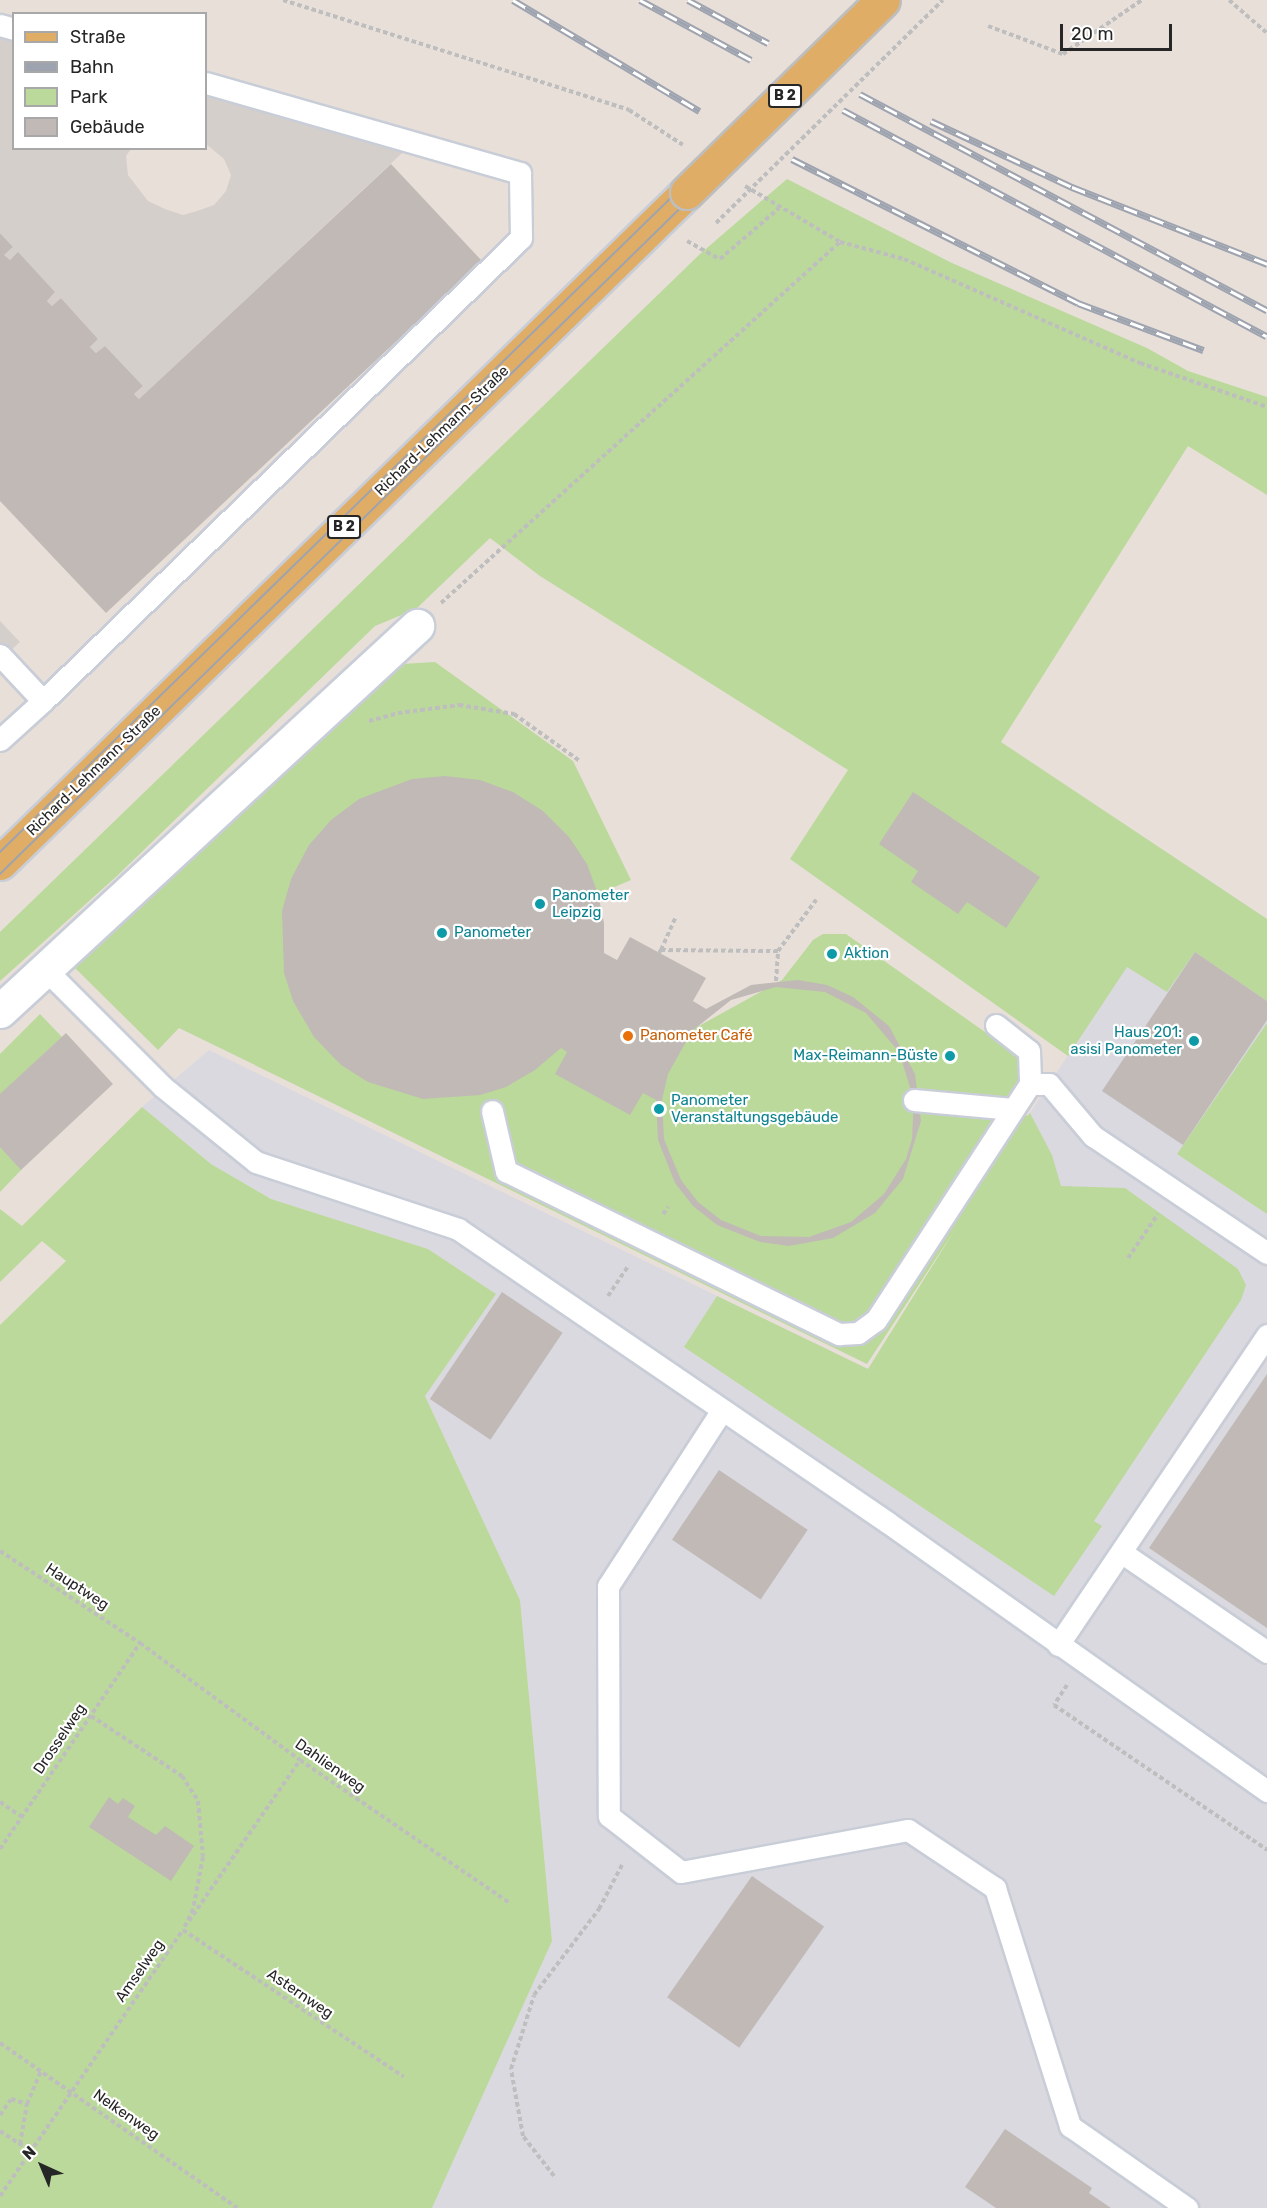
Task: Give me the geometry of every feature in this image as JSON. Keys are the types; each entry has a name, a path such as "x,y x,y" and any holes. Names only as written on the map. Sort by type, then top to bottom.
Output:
{"main road":[{"name":"Richard-Lehmann-Straße","path":"0,863 884,0"}],"street":[{"path":"0,1011 417,626"}],"lane":[{"path":"0,740 43,701 520,238 520,172 207,83"},
{"path":"0,655 43,701"},
{"path":"46,970 163,1088 256,1162 458,1229 722,1410 1267,1791"},
{"path":"492,1111 506,1172 839,1334 858,1333 876,1320 1030,1084 1029,1051 996,1024"},
{"path":"1030,1084 1049,1084 1094,1136 1267,1253"},
{"path":"914,1100 1014,1109"},
{"path":"1058,1645 1267,1335"},
{"path":"722,1410 608,1586 609,1816 681,1872 908,1830 937,1849 994,1888 1070,2126 1187,2208"},
{"path":"1121,1552 1267,1652"}],"path":[{"path":"283,0 629,110"},
{"path":"716,223 943,0"},
{"path":"988,26 1063,54 1142,0"},
{"path":"1229,0 1267,33"},
{"path":"720,259 779,208 840,242 904,260 1140,363 1267,407"},
{"path":"417,626 840,242"},
{"path":"366,722 398,713 459,705 514,714 581,762"},
{"path":"776,981 778,951 816,900"},
{"path":"676,916 660,952 778,951"},
{"path":"1128,1258 1175,1190"},
{"name":"Hauptweg","path":"0,1551 140,1643"},
{"name":"Drosselweg","path":"0,1849 140,1643"},
{"name":"Dahlienweg","path":"140,1643 300,1760 511,1904"},
{"path":"1083,1662 1054,1705 1267,1850"},
{"path":"91,1716 182,1776 198,1801 203,1857 193,1910 183,1930"},
{"name":"Amselweg","path":"0,2196 300,1760"},
{"path":"0,1802 22,1817"},
{"path":"554,2176 523,2136 511,2068 534,1995 598,1909 637,1838"},
{"name":"Asternweg","path":"183,1930 404,2077"},
{"name":"Nelkenweg","path":"0,2043 237,2208"},
{"path":"20,2144 27,2104 41,2071"},
{"path":"0,2115 11,2099 27,2104"},
{"path":"0,2132 31,2151"}],"shaded area":[{"path":"0,18 12,21 12,150 130,150 126,156 128,175 148,201 183,215 214,205 226,191 231,175 224,159 207,145 207,77 414,142 139,399 134,394 143,386 105,346 96,353 90,347 98,339 61,298 52,306 47,301 55,292 18,253 10,260 4,255 13,247 0,233"},
{"path":"0,621 20,642 0,660"},
{"path":"1191,868 1267,919 1267,2208 432,2208 552,1940 520,1600 425,1396 496,1294 428,1249 271,1199 211,1164 142,1107 209,1050 868,1369 1030,1113"}],"green space":[{"path":"787,179 952,263 1147,348 1188,371 1267,397 1267,495 1188,446 1001,742 1267,919 1267,1001 1195,952 1167,992 1127,967 1068,1056 790,859 848,770 540,576 490,538 416,609 375,626 118,875 0,981 0,932 700,254"},
{"path":"435,662 573,761 631,880 589,898 594,1084 782,980 813,940 823,934 846,934 1019,1056 1018,1101 1027,1116 1030,1113 1052,1155 1061,1186 1125,1188 1238,1269 1246,1285 1241,1300 1094,1521 1102,1526 1054,1596 684,1347 717,1296 868,1369 956,1228 867,1364 179,1028 158,1050 75,968 386,665"},
{"path":"40,1014 62,1037 0,1095 0,1054"},
{"path":"1267,1023 1267,1214 1177,1154"},
{"path":"142,1107 211,1164 271,1199 428,1249 496,1294 425,1396 520,1600 552,1941 432,2208 0,2208 0,1325 66,1261 42,1241 0,1282 0,1209 22,1226"},
{"path":"0,1146 22,1169 0,1192"}],"building":[{"path":"391,164 482,261 106,613 0,501 0,233 13,247 4,255 10,260 18,252 55,292 47,301 52,306 61,298 98,339 90,347 96,353 105,346 143,386 134,394 139,399"},
{"name":"Panometer","path":"445,776 480,780 513,792 543,811 569,837 587,864 598,894 604,923 604,953 617,960 630,937 706,978 693,1001 706,1009 751,985 798,980 827,985 853,997 889,1026 915,1074 921,1121 903,1179 875,1213 833,1238 789,1246 760,1242 717,1225 693,1206 675,1183 658,1140 656,1100 643,1093 630,1115 555,1074 567,1052 561,1048 535,1070 506,1087 480,1095 423,1099 368,1082 341,1065 314,1037 293,1001 284,973 282,911 291,879 309,845 331,820 359,799 412,779","holes":["776,987 825,992 866,1013 899,1052 914,1100 912,1139 906,1159 884,1194 851,1222 809,1237 761,1236 721,1220 698,1202 681,1180 664,1139 662,1100 668,1074 692,1031 731,1000"]},
{"path":"913,792 1040,877 1006,928 967,902 958,914 911,882 918,871 879,844"},
{"name":"Haus 201: asisi Panometer","path":"1195,952 1267,1001 1267,1020 1183,1145 1102,1091"},
{"path":"66,1033 113,1084 21,1170 0,1147 0,1094"},
{"path":"502,1292 563,1333 490,1440 430,1399"},
{"path":"1267,1374 1267,1628 1149,1548"},
{"path":"719,1470 808,1530 761,1599 672,1540"},
{"path":"109,1797 118,1804 123,1798 135,1806 128,1817 156,1835 165,1826 194,1846 171,1881 89,1827"},
{"path":"752,1876 824,1926 739,2048 667,1997"},
{"path":"1005,2129 1092,2188 1089,2193 1111,2208 996,2208 965,2187"}],"tram line":[{"path":"0,852 874,0"},
{"path":"0,874 893,0"}],"railway":[{"path":"513,0 699,111"},
{"path":"640,0 751,60"},
{"path":"688,0 768,43"},
{"path":"860,94 1267,310"},
{"path":"843,110 1267,336"},
{"path":"931,121 1072,187 1267,264"},
{"path":"792,159 1078,303 1203,350"}],"place":[{"name":"Panometer Leipzig","path":"540,904"},
{"name":"Panometer","path":"442,933"},
{"name":"Aktion","path":"832,954"},
{"name":"Panometer Café","path":"628,1036"},
{"name":"Haus 201: asisi Panometer","path":"1194,1041"},
{"name":"Max-Reimann-Büste","path":"950,1056"},
{"name":"Panometer Veranstaltungsgebäude","path":"659,1109"}]}
